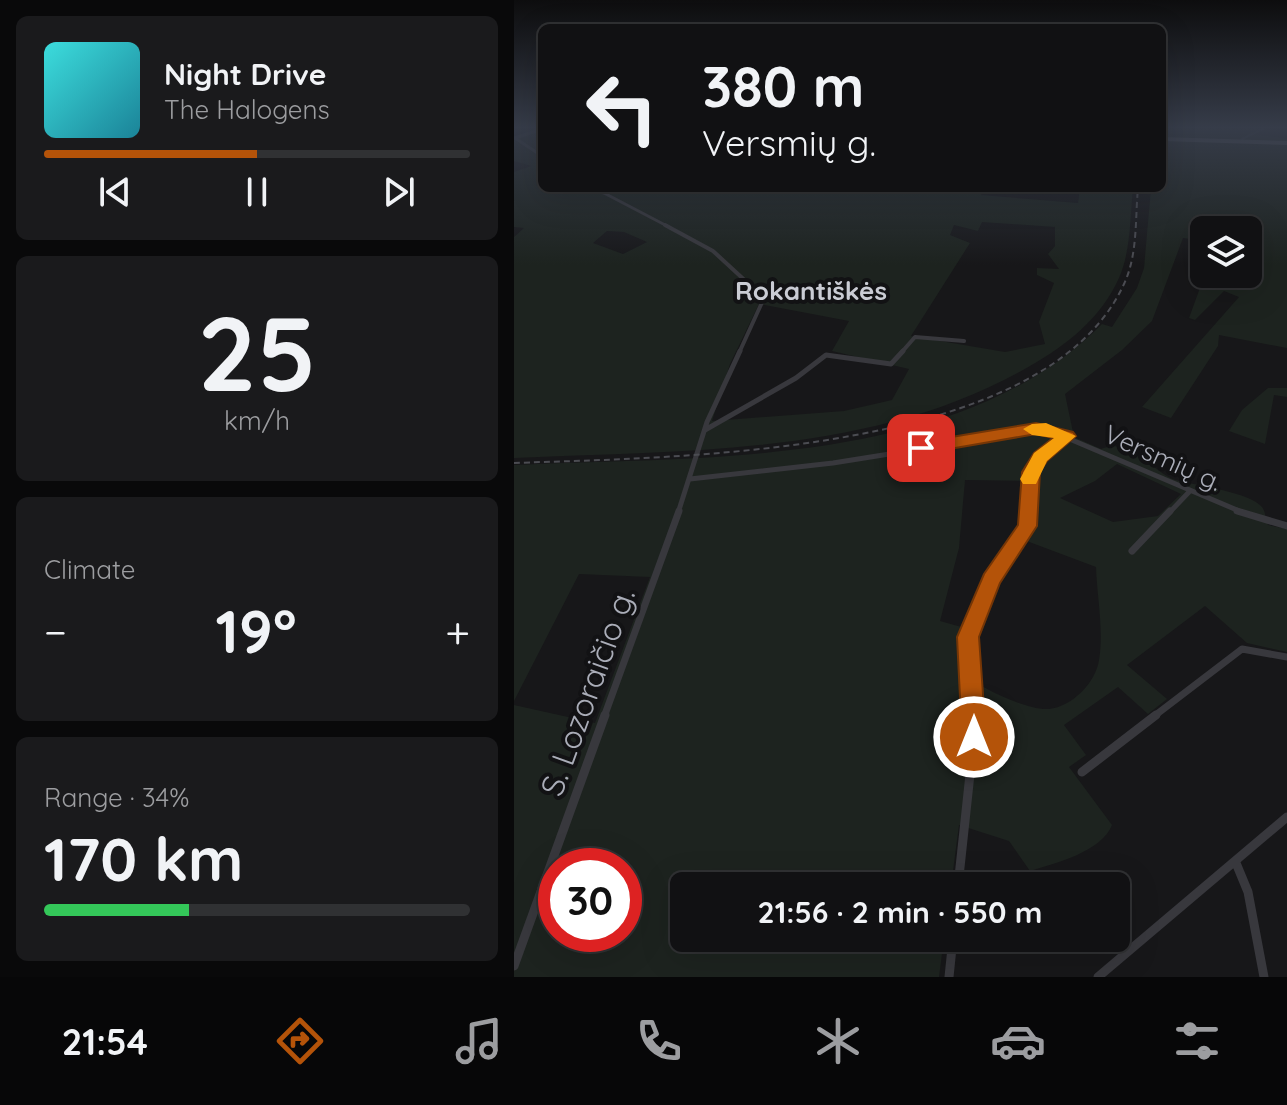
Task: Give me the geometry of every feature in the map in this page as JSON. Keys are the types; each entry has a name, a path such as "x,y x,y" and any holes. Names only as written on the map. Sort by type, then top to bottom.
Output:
{"street":[{"name":"S. Lozoraičio g.","path":"514,966 705,430 764,298 713,251 600,192"},
{"path":"705,430 796,378 826,355 840,354 886,364 898,359 915,337 964,341"},
{"name":"Versmių g.","path":"690,479 833,463 1036,429 1067,436 1226,508 1287,526"},
{"path":"960,872 974,737 968,637 991,580 1027,526 1031,472 1040,457 1067,436"},
{"path":"1132,551 1189,492"},
{"path":"1082,772 1242,649 1287,657"},
{"path":"1101,976 1287,817"},
{"path":"1236,863 1248,892 1264,977"},
{"path":"949,977 952,952"}],"shaded area":[{"path":"514,174 538,174 538,192 983,192 981,195 1078,203 1079,192 1133,192 1126,257 1112,292 1082,329 1030,366 970,395 908,417 844,433 779,443 646,453 514,458 514,237 524,228 514,227","holes":["982,222 1055,227 1055,246 1048,254 1059,269 1037,268 1037,275 1054,283 1039,322 1045,344 1005,352 911,336 970,243 950,235 954,225 978,231","607,231 624,232 647,242 623,254 593,243","759,304 849,321 832,351 909,369 892,400 844,411 712,421 730,364"]},
{"path":"1166,174 1287,174 1287,348 1219,335 1218,346 1171,418 1142,407 1239,297 1224,291 1195,320 1189,318 1200,288 1262,288 1262,216 1190,216 1190,239 1183,238 1152,321 1122,350 1065,394 1074,437 1101,449 1113,446 1133,452 1160,472 1179,481 1247,498 1262,507 1268,525 1287,529 1287,652 1247,643 1205,606 1127,665 1167,699 1148,714 1118,687 1064,725 1086,755 1069,767 1112,825 1098,842 1064,860 1030,871 1009,841 959,825 953,872 670,872 670,952 942,952 939,977 514,977 514,705 595,723 650,577 579,574 514,701 514,465 745,455 825,446 903,430 976,406 1043,371 1102,324 1112,327 1137,288 1144,268 1151,192 1166,192","holes":["1117,464 1181,494 1158,516 1113,522 1060,498 1095,481","965,480 1032,481 1038,516 1024,540 1096,567 1101,626 1099,660 1088,685 1066,704 1049,709 1017,703 964,675 961,653 965,628 940,621 959,548"]},
{"path":"1268,388 1287,388 1287,397 1274,395 1265,444 1229,431 1242,410"}],"railway":[{"path":"514,463 666,457 850,436 939,415 1018,384 1082,341 1124,284 1134,249 1138,192"}],"slow traffic":[{"path":"1029,479 1040,457 1067,436 1053,430 1032,429"}],"district":[{"name":"Rokantiškės","path":"811,291"}],"route":[{"path":"921,448 1036,429 1053,430 1067,436 1040,457 1031,472 1031,513 1027,526 991,580 968,637 974,692 974,737"}]}
